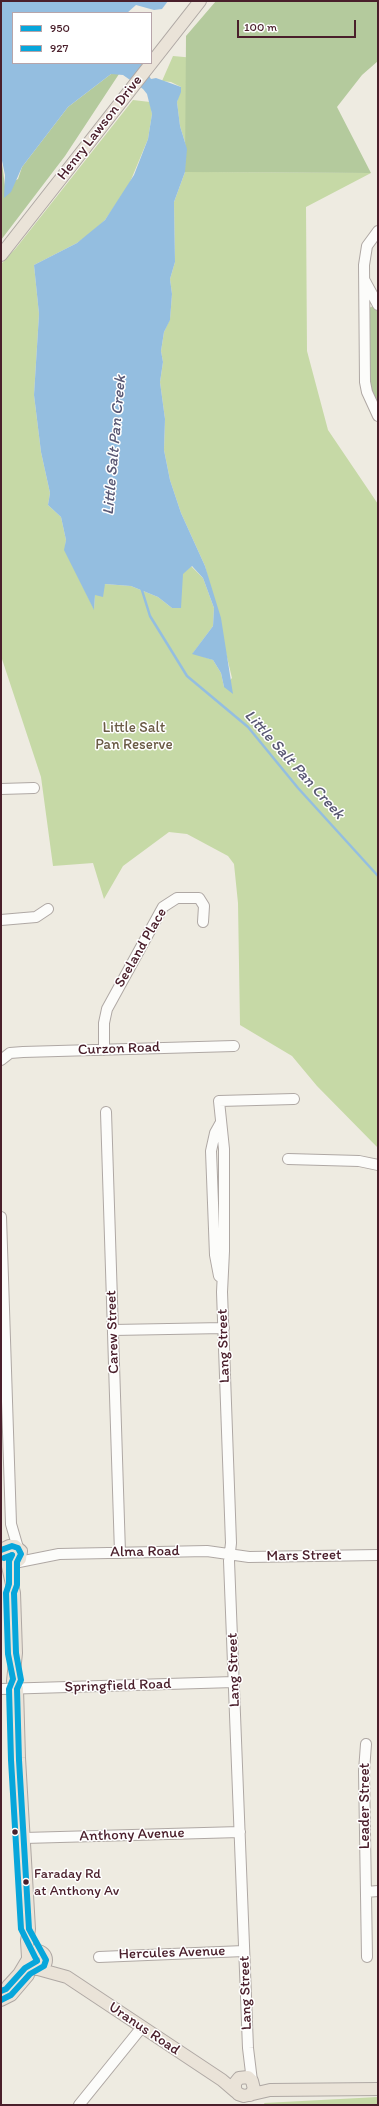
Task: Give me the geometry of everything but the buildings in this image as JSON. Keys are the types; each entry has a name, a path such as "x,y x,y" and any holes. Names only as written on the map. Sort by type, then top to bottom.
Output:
{"main road":[{"name":"Henry Lawson Drive","path":"152,63 200,1"},
{"name":"Henry Lawson Drive","path":"1,255 151,64"},
{"path":"10,1555 17,1585 14,1593 16,1653 20,1674 17,1689 29,1930 27,1941 28,1958 30,1966 37,1969"},
{"path":"1,2000 11,1995 45,1963 42,1953 29,1930"},
{"path":"1,2000 8,1986 20,1974 32,1953 42,1953"},
{"name":"Uranus Road","path":"42,1953 63,1971 67,1977"},
{"name":"Uranus Road","path":"37,1969 67,1977 222,2080 244,2082 270,2090"},
{"name":"Uranus Road","path":"244,2082 241,2096 270,2090 377,2089"}],"street":[{"path":"378,231 370,239 367,246 364,280 365,382 369,398 378,416"},
{"path":"364,280 378,305"},
{"path":"1,789 34,788"},
{"name":"Seeland Place","path":"104,1050 104,1023 107,1009 163,907 167,902 177,898 199,898 204,906 203,922"},
{"path":"1,920 36,917 48,909"},
{"name":"Curzon Road","path":"3,1058 23,1052 234,1046"},
{"name":"Lang Street","path":"244,2082 248,2048 234,1682 222,1292 224,1149 220,1124 219,1102 294,1099"},
{"name":"Carew Street","path":"106,1112 120,1553"},
{"path":"288,1159 359,1161 378,1165"},
{"path":"1,1217 11,1524 10,1555"},
{"path":"113,1330 224,1328"},
{"name":"Alma Road","path":"10,1555 212,1550 230,1554"},
{"name":"Mars Street","path":"230,1554 250,1557 378,1555"},
{"name":"Springfield Road","path":"1,1689 234,1682"},
{"name":"Leader Street","path":"366,1744 364,1771 367,1957"},
{"name":"Anthony Avenue","path":"24,1838 240,1832"},
{"path":"366,1892 378,1891"},
{"name":"Hercules Avenue","path":"99,1956 244,1951"},
{"path":"79,2105 142,2027"}],"green space":[{"path":"216,1 378,1 378,61 362,75 337,107 371,173 185,172 186,36"},
{"name":"Little Salt Pan Reserve","path":"173,56 195,58 206,172 371,173 306,207 307,351 328,430 378,504 378,1148 317,1086 292,1056 240,1025 238,903 234,864 228,856 187,834 169,832 123,866 104,899 93,863 53,866 41,777 1,656 1,264 16,248 133,100 150,102 152,114 148,139 128,187 105,220 90,234 77,243 34,265 39,314 34,395 41,452 50,493 48,505 61,517 66,540 65,550 94,609 95,595 105,584 131,586 158,597 172,608 183,573 191,566 203,578 214,608 213,626 193,653 213,660 221,673 224,687 232,678 205,566 181,513 170,480 164,450 165,419 160,382 163,362 161,351 164,332 170,319 172,294 170,279 175,262 174,202 185,172 187,149 180,126 177,102 181,87 171,82 162,81"},
{"path":"111,74 119,74 65,156 1,240 1,156 5,186 18,179 22,167 68,107"},
{"path":"373,306 378,312 378,405 371,391 370,384 369,308"},
{"path":"378,2097 378,2105 265,2105 264,2103"}],"water":[{"path":"1,1 168,1 162,9 154,10 136,5 128,12 12,12 12,64 142,64 151,79 156,78 181,87 181,92 177,102 180,126 187,149 185,172 174,202 175,262 170,279 172,294 170,320 164,332 161,351 163,362 160,382 165,419 164,450 170,480 181,513 205,566 221,618 233,694 224,687 221,673 213,660 192,654 213,626 214,608 203,578 192,566 183,574 181,608 172,608 158,597 131,586 105,584 103,597 95,595 94,610 64,550 66,540 61,517 48,505 50,493 41,452 34,395 39,314 34,265 77,243 105,220 134,175 148,139 152,114 147,94 143,89 123,75 111,74 68,107 22,167 11,192 4,198 5,175 1,156"}],"waterway":[{"name":"Little Salt Pan Creek","path":"141,587 150,616 187,676 248,727 298,788 378,876"}],"transit line":[{"name":"950","path":"1,1550 12,1546 18,1548 21,1554 17,1562 17,1585 14,1593 16,1653 21,1680 17,1689 19,1760 29,1929 46,1960 44,1966 30,1974 11,1995 1,2000"},
{"name":"927","path":"1,1991 6,1989 25,1968 37,1961 21,1929 11,1760 9,1689 13,1679 8,1654 6,1593 9,1584 9,1561 12,1555 4,1558"}],"place":[{"name":"Faraday Rd at Anthony Av","path":"26,1882"}]}
